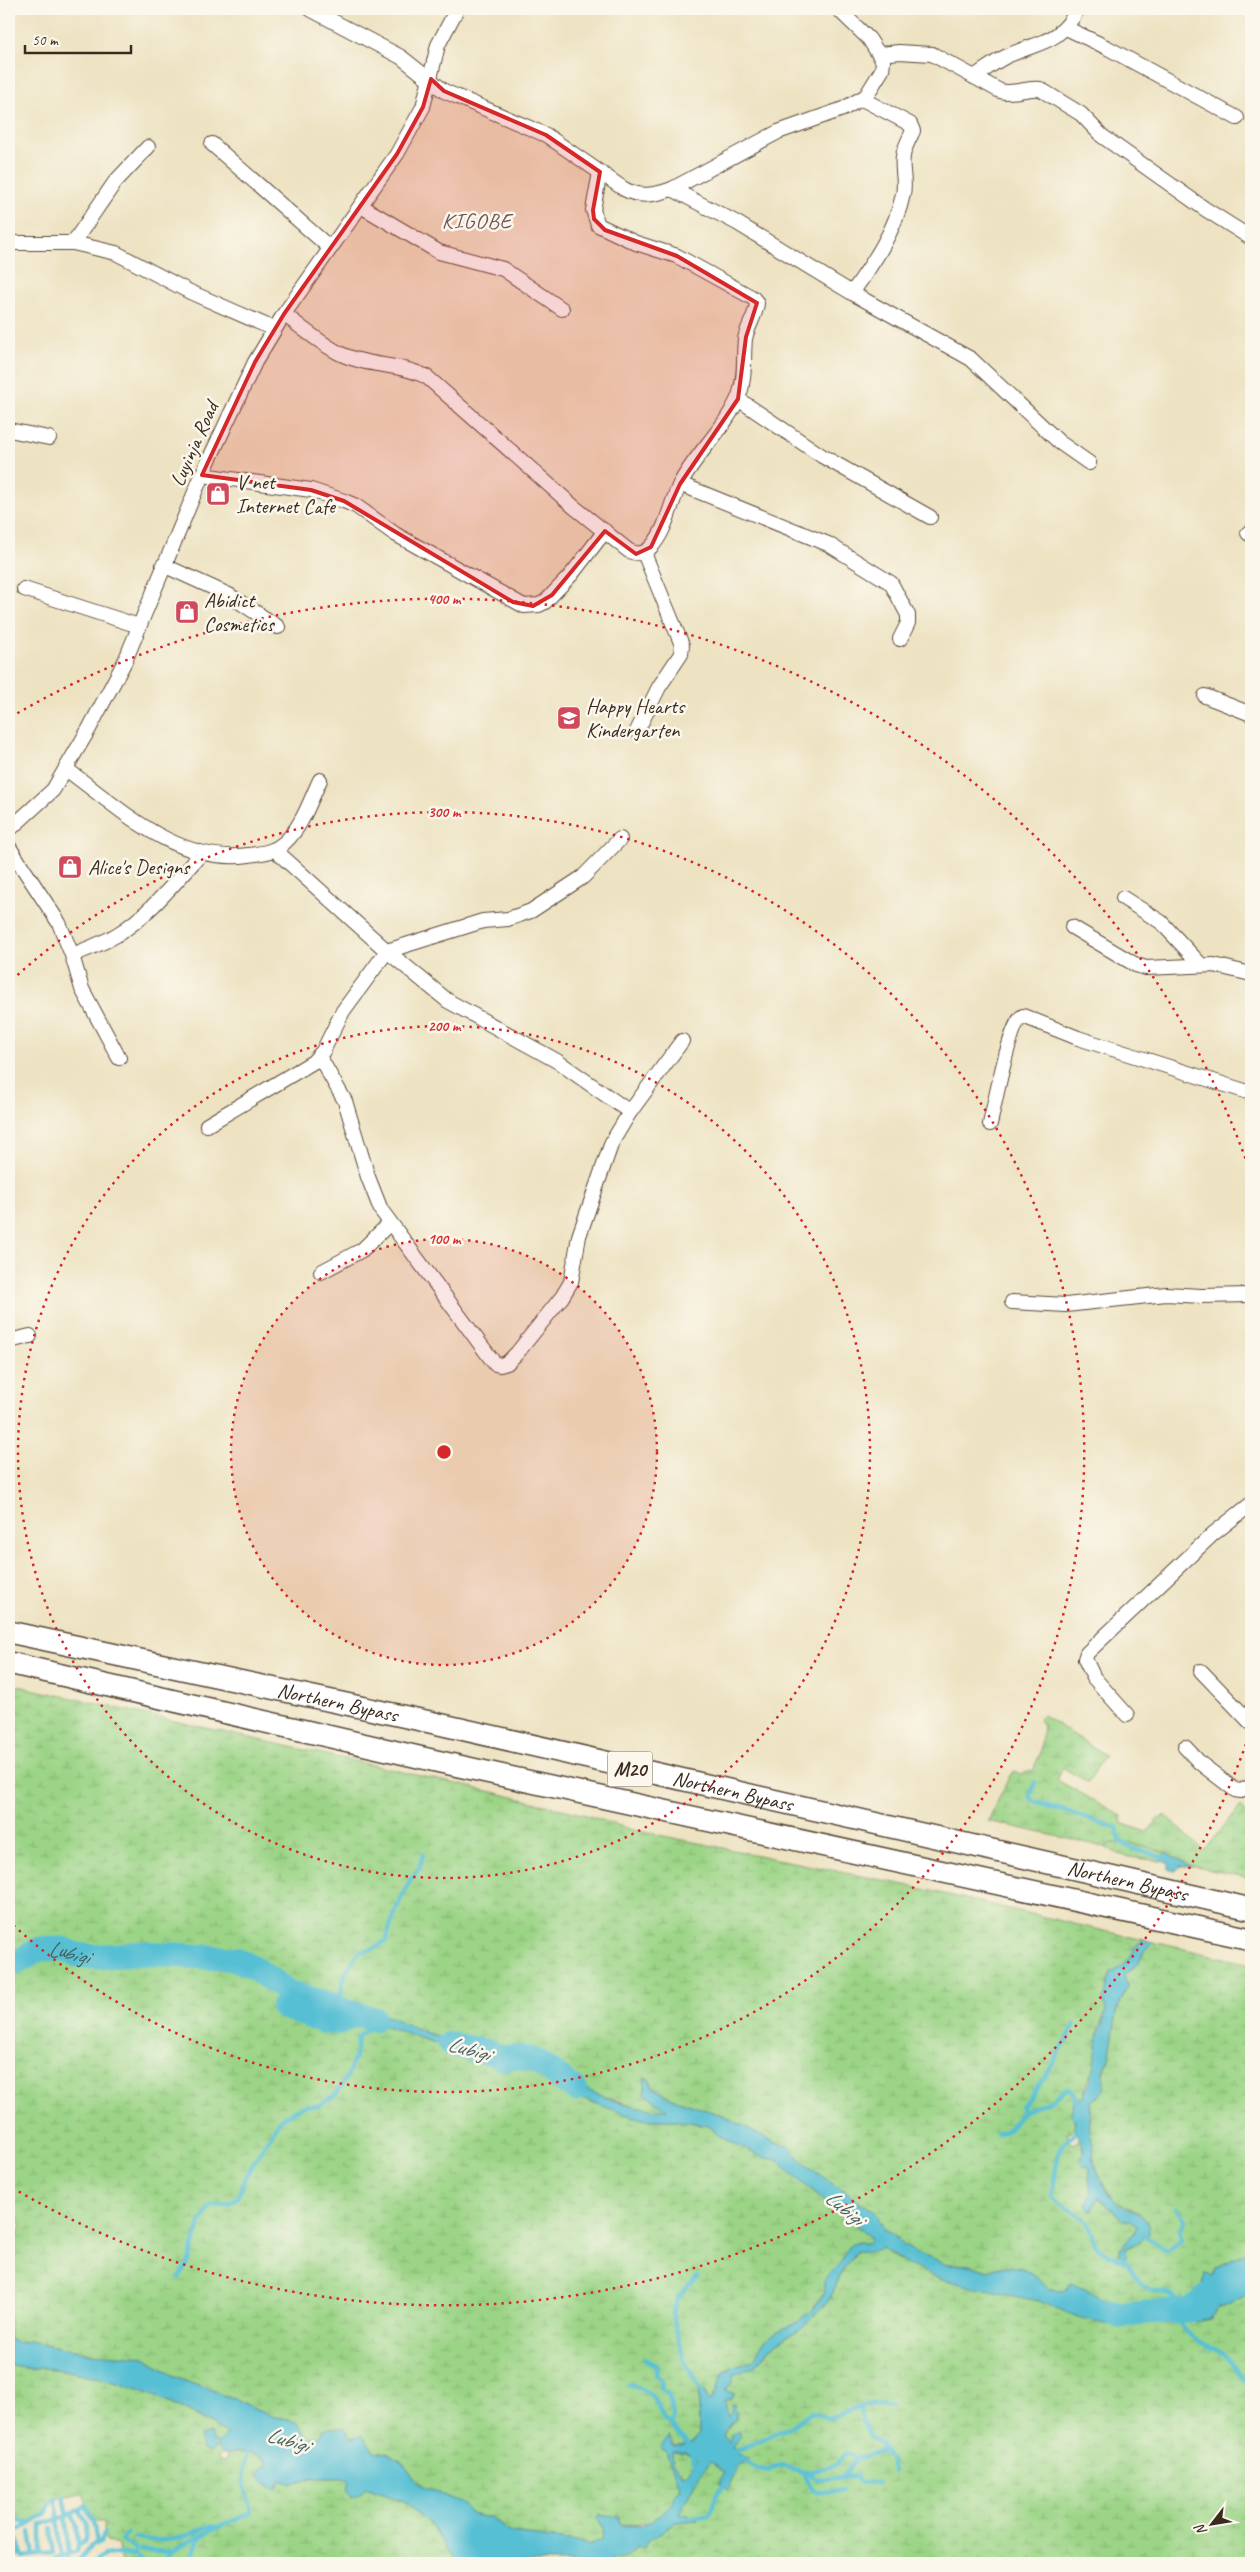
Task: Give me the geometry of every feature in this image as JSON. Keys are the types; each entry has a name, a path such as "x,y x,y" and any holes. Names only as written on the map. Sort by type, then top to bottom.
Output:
{"highway":[{"name":"Northern Bypass","path":"9,1632 430,1722 1251,1909"},
{"name":"Northern Bypass","path":"9,1663 445,1763 1251,1939"}],"street":[{"path":"310,9 401,57 444,91 546,135 635,195 659,194 672,189 778,132 843,109 862,99 872,88 882,70 881,54 870,39 838,9"},
{"name":"Luyinja Road","path":"9,830 53,790 66,769 125,661 163,565 227,418 274,329 397,154 423,107 438,46 458,9"},
{"path":"974,76 1005,57 1052,38 1066,28 1078,9"},
{"path":"1066,28 1112,50 1237,118"},
{"path":"881,54 899,52 932,54 1006,92 1018,92 1033,88 1046,92 1081,114 1102,136 1205,209 1251,238"},
{"path":"852,293 872,264 892,226 903,195 905,181 903,158 912,131 910,124 862,99"},
{"path":"212,144 330,248"},
{"path":"73,243 115,182 148,147"},
{"path":"284,314 342,354 364,361 400,366 427,377 574,507 629,551 636,554 644,553 651,548 660,535 680,484 738,399 744,368 745,340 756,307 756,300 676,256 636,243 598,225 593,210 600,172"},
{"path":"672,189 737,222 852,293 971,359 1059,442 1089,463"},
{"path":"361,206 439,252 503,269 562,309"},
{"path":"9,244 73,243 116,253 190,292 274,329"},
{"path":"738,399 816,452 930,517"},
{"path":"9,430 49,438"},
{"path":"202,475 310,490 344,501 356,506 395,534 416,544 513,602 524,606 539,605 545,602 571,575 605,531"},
{"path":"680,484 828,544 891,583 908,615 908,623 900,639"},
{"path":"637,731 658,687 681,654 682,645 644,553"},
{"path":"163,565 245,603 278,627"},
{"path":"24,589 139,626"},
{"path":"1205,696 1251,714"},
{"path":"66,769 167,842 202,854 218,857 242,856 275,850 297,828 320,780"},
{"path":"9,814 22,820"},
{"path":"207,1126 313,1062 319,1056 343,1011 387,951 488,920 508,919 532,911 583,877 620,838"},
{"path":"9,847 59,924 72,955 82,989 118,1058"},
{"path":"275,850 387,951 448,1001 557,1061 630,1112"},
{"path":"72,955 116,936 129,927 202,854"},
{"path":"1122,898 1161,922 1201,965"},
{"path":"1072,927 1136,965 1146,968 1201,965 1233,969 1251,974"},
{"path":"990,1124 1002,1069 1016,1023 1022,1016 1078,1038 1251,1093"},
{"path":"319,1056 346,1102 368,1177 389,1224 421,1263 462,1322 495,1364 500,1365 507,1363 562,1297 571,1282 579,1236 612,1142 630,1112 682,1041"},
{"path":"320,1272 362,1250 389,1224"},
{"path":"1012,1302 1066,1304 1166,1294 1201,1296 1251,1295"},
{"path":"9,1341 30,1336"},
{"path":"1127,1715 1094,1678 1085,1659 1087,1653 1213,1534 1251,1504"},
{"path":"1201,1671 1251,1723"},
{"path":"1185,1747 1200,1763 1235,1790 1241,1791 1251,1786"}],"highlighted area":[{"path":"431,79 444,91 546,135 600,172 593,210 594,219 605,230 677,256 757,303 746,337 738,399 680,484 651,547 636,554 605,531 552,595 533,606 513,602 344,501 311,490 202,475 255,362 284,314 397,154 423,107"}],"green space":[{"path":"9,1684 497,1793 586,1815 629,1829 896,1883 1144,1940 1135,1947 1125,1965 1111,1973 1107,1985 1107,2011 1099,2027 1097,2056 1082,2098 1078,2099 1076,2093 1071,2115 1076,2122 1076,2126 1068,2133 1067,2139 1073,2144 1081,2139 1084,2158 1082,2163 1090,2168 1089,2181 1092,2191 1086,2205 1092,2210 1098,2197 1123,2220 1131,2221 1138,2227 1134,2235 1119,2249 1139,2243 1140,2213 1114,2200 1094,2163 1093,2144 1089,2137 1091,2101 1098,2096 1110,2053 1120,1997 1127,1987 1124,1975 1138,1963 1144,1951 1153,1942 1251,1964 1251,2254 1244,2254 1215,2268 1213,2275 1193,2304 1187,2317 1209,2319 1219,2308 1251,2294 1251,2563 609,2563 611,2560 629,2556 638,2546 676,2522 698,2520 688,2514 680,2513 699,2475 711,2462 724,2474 719,2484 728,2489 740,2455 732,2447 741,2437 729,2443 724,2435 734,2422 737,2412 727,2417 724,2402 732,2398 734,2392 725,2392 733,2375 748,2369 763,2357 769,2348 803,2328 831,2296 844,2268 856,2251 882,2248 893,2257 941,2279 1047,2303 1075,2314 1142,2314 1120,2304 1097,2297 1073,2291 1049,2289 1028,2272 1014,2267 1006,2266 988,2271 970,2265 946,2264 921,2255 902,2245 893,2235 884,2230 876,2214 810,2168 787,2145 774,2142 725,2116 678,2101 654,2088 649,2078 645,2077 645,2094 668,2109 648,2110 590,2092 562,2071 589,2102 605,2105 646,2120 674,2120 709,2125 718,2135 759,2156 780,2161 789,2172 871,2237 868,2242 858,2242 811,2311 794,2324 776,2332 754,2360 734,2366 724,2372 711,2400 708,2400 705,2390 699,2387 699,2434 692,2442 673,2447 674,2443 670,2436 666,2452 680,2489 670,2505 662,2513 646,2523 628,2525 599,2519 604,2527 602,2541 588,2545 577,2541 511,2533 492,2519 471,2514 464,2505 418,2483 404,2464 387,2453 374,2451 362,2436 352,2438 343,2428 325,2428 320,2437 309,2439 296,2421 271,2416 233,2398 172,2375 145,2357 89,2353 30,2341 16,2343 9,2338 9,2230 18,2232 22,2224 9,2216 9,1969 20,1967 49,1949 30,1952 9,1962","holes":["175,1951 220,1958 195,1960","344,1998 348,2006 354,2010 373,2012 443,2039 459,2042 458,2051 385,2026 346,2022 341,2009"]},
{"path":"1043,1715 1105,1755 1088,1782 1063,1768 1057,1780 1122,1816 1123,1824 1148,1832 1157,1819 1166,1815 1203,1851 1240,1807 1251,1818 1251,1878 1191,1866 1166,1852 1132,1844 1112,1843 1105,1847 988,1821 1010,1775 1015,1771 1020,1774 1033,1770 1040,1754 1043,1725 1039,1720"},
{"path":"1112,1843 1132,1844 1166,1852 1160,1861 1132,1857 1118,1854 1105,1847"},
{"path":"9,2365 76,2372 121,2384 167,2401 208,2422 226,2434 219,2445 201,2436 220,2451 218,2457 221,2461 225,2460 227,2453 249,2452 265,2460 277,2488 280,2479 291,2485 311,2478 346,2478 365,2488 404,2501 432,2526 455,2563 125,2562 119,2559 118,2544 108,2542 104,2534 104,2521 93,2521 83,2493 55,2498 48,2506 45,2515 31,2524 9,2519"},
{"path":"685,2451 698,2459 687,2473 681,2474 673,2462 672,2452"}],"water":[{"path":"1166,1852 1191,1866 1181,1866 1175,1871 1169,1869 1168,1863 1160,1861"},
{"path":"1144,1940 1153,1942 1144,1951 1138,1963 1124,1975 1127,1987 1117,2012 1109,2058 1104,2070 1104,2089 1091,2101 1089,2117 1089,2127 1094,2145 1093,2160 1102,2182 1119,2204 1142,2216 1149,2227 1149,2235 1143,2237 1139,2243 1125,2247 1126,2256 1118,2254 1124,2243 1138,2227 1131,2221 1123,2220 1099,2197 1091,2211 1086,2205 1092,2191 1089,2181 1090,2168 1084,2167 1081,2162 1084,2148 1074,2129 1076,2122 1071,2115 1076,2093 1078,2099 1082,2098 1091,2077 1100,2033 1107,2011 1103,2002 1111,1973 1126,1961"},
{"path":"40,1949 50,1949 20,1967 9,1969 9,1962"},
{"path":"168,1949 222,1958 195,1960 168,1956"},
{"path":"341,1995 348,2006 354,2010 373,2012 393,2018 426,2033 482,2051 458,2051 385,2026 346,2022 337,1996"},
{"path":"548,2070 561,2073 586,2089 619,2102 638,2107 667,2109 645,2094 645,2077 649,2078 654,2088 678,2101 725,2116 774,2142 787,2145 810,2168 877,2214 884,2230 893,2235 902,2245 921,2255 946,2264 970,2265 988,2271 1006,2266 1014,2267 1028,2272 1049,2289 1066,2290 1071,2283 1142,2314 1125,2326 1095,2321 1075,2316 1047,2303 940,2278 900,2260 882,2248 874,2252 856,2251 844,2268 831,2296 803,2328 769,2348 756,2366 733,2375 733,2382 725,2391 735,2392 732,2398 724,2402 727,2417 731,2413 732,2405 735,2404 736,2419 727,2428 724,2435 729,2443 733,2434 739,2430 741,2437 732,2448 740,2455 750,2459 738,2465 728,2490 719,2484 724,2473 711,2462 699,2475 680,2513 688,2514 698,2520 676,2522 648,2540 645,2548 638,2546 629,2556 612,2560 609,2563 455,2563 432,2526 404,2501 365,2488 360,2494 352,2497 348,2490 350,2480 346,2478 311,2478 291,2485 280,2480 277,2489 264,2482 258,2475 262,2468 267,2465 265,2459 249,2452 222,2454 217,2447 210,2453 203,2450 200,2436 210,2433 212,2441 219,2444 226,2434 168,2401 120,2384 75,2372 9,2365 9,2338 16,2343 30,2341 89,2353 145,2357 172,2375 233,2398 271,2416 296,2421 309,2439 320,2437 325,2428 343,2428 352,2438 362,2435 374,2451 387,2453 404,2464 418,2483 464,2505 471,2514 492,2519 511,2533 577,2541 588,2545 602,2540 604,2527 599,2519 601,2514 619,2517 622,2525 642,2526 661,2514 672,2504 674,2494 680,2489 666,2452 660,2448 670,2436 673,2447 692,2442 699,2434 699,2387 705,2390 708,2400 711,2400 724,2373 734,2366 754,2360 763,2342 776,2332 794,2324 811,2311 824,2293 825,2279 839,2264 851,2245 868,2242 871,2237 789,2172 780,2161 759,2156 718,2135 709,2125 674,2120 646,2120 627,2115 576,2096 552,2082 545,2074","holes":["685,2451 698,2459 687,2473 681,2474 673,2462 672,2452"]},
{"path":"1244,2254 1251,2254 1251,2294 1219,2308 1209,2319 1195,2322 1187,2316 1191,2309 1184,2305 1201,2290 1204,2274 1212,2276 1215,2268"}],"waterway":[{"path":"9,1753 15,1735"},
{"path":"1035,1782 1030,1796 1033,1801 1117,1828 1120,1841 1133,1849 1168,1859"},
{"path":"341,1999 343,1980 348,1968 359,1952 373,1949 386,1941 401,1899 418,1869 423,1855"},
{"name":"Lubigi","path":"9,1964 14,1964 40,1949 63,1949 78,1955 95,1957 144,1953 236,1959 251,1966 291,1994 374,2019"},
{"path":"283,2007 325,2022 339,2022 355,2014"},
{"path":"179,2277 189,2261 201,2221 211,2206 229,2204 237,2198 246,2175 279,2121 293,2111 307,2105 319,2106 337,2093 347,2077 355,2057 358,2036 377,2022"},
{"path":"1023,2112 1022,2106 1045,2077 1075,2025"},
{"name":"Lubigi","path":"450,2044 492,2053 502,2058 517,2057 535,2060 575,2089"},
{"path":"997,2134 1006,2131 1023,2112 1051,2100 1067,2088 1073,2091 1075,2099"},
{"path":"1079,2128 1065,2142 1058,2155 1052,2197 1086,2219 1099,2248 1127,2263"},
{"path":"1142,2234 1156,2242 1165,2251 1181,2239 1180,2230 1184,2221 1177,2208"},
{"path":"1124,2251 1122,2256 1141,2283 1155,2291 1169,2294 1176,2299 1179,2305 1189,2310"},
{"name":"Lubigi","path":"1109,2311 1119,2315 1189,2310 1227,2282 1251,2275"},
{"path":"697,2277 679,2296 672,2312 684,2361 702,2391"},
{"path":"1179,2311 1184,2330 1190,2336 1229,2359 1251,2387"},
{"path":"644,2359 657,2366 656,2375 662,2380 661,2388 669,2395 673,2415 671,2425 689,2445 696,2467"},
{"path":"628,2385 648,2392 665,2421 671,2425"},
{"path":"732,2453 791,2426 813,2412 829,2418 870,2404 891,2405"},
{"path":"860,2409 862,2421 871,2438 881,2445 889,2459 892,2473"},
{"path":"190,2563 200,2536 251,2512 243,2478 247,2448"},
{"path":"742,2458 757,2469 768,2470 781,2466 808,2473 837,2463 846,2454 856,2459 884,2450"},
{"path":"808,2473 818,2480 842,2477 856,2459"},
{"path":"803,2472 813,2489 823,2492 843,2490"},
{"path":"842,2477 856,2476 862,2482 878,2483"},
{"path":"688,2518 709,2514 717,2493 725,2483"},
{"path":"64,2496 68,2516"},
{"path":"55,2498 59,2519"},
{"path":"9,2532 25,2527 45,2515 48,2506 55,2498"},
{"path":"41,2554 41,2525 76,2512 86,2505 93,2521 97,2544 93,2544 78,2561 66,2563"},
{"path":"69,2562 67,2555 77,2551 78,2545 86,2540 86,2522 80,2510"},
{"path":"72,2514 77,2527 78,2545"},
{"path":"65,2517 70,2553"},
{"path":"9,2519 31,2524"},
{"path":"57,2520 63,2556"},
{"path":"135,2537 153,2540 171,2539 187,2536 208,2527 217,2527"},
{"path":"9,2539 17,2538 23,2557 54,2553 51,2528"},
{"path":"30,2532 34,2555"},
{"path":"97,2544 101,2543 104,2534"},
{"path":"127,2534 121,2540 135,2549 135,2556 143,2562 162,2561 171,2552 200,2536"},
{"path":"140,2550 171,2552"},
{"path":"9,2553 12,2556 21,2553"},
{"path":"91,2563 105,2555 118,2553 135,2556"},
{"path":"50,2563 65,2555"},
{"path":"9,2561 17,2563"}],"place":[{"name":"V net Internet Cafe","path":"218,494"},
{"name":"Abidict Cosmetics","path":"187,612"},
{"name":"Happy Hearts Kindergarten","path":"569,718"},
{"name":"Alice's Designs","path":"70,867"}],"district":[{"name":"KIGOBE","path":"477,220"}]}
